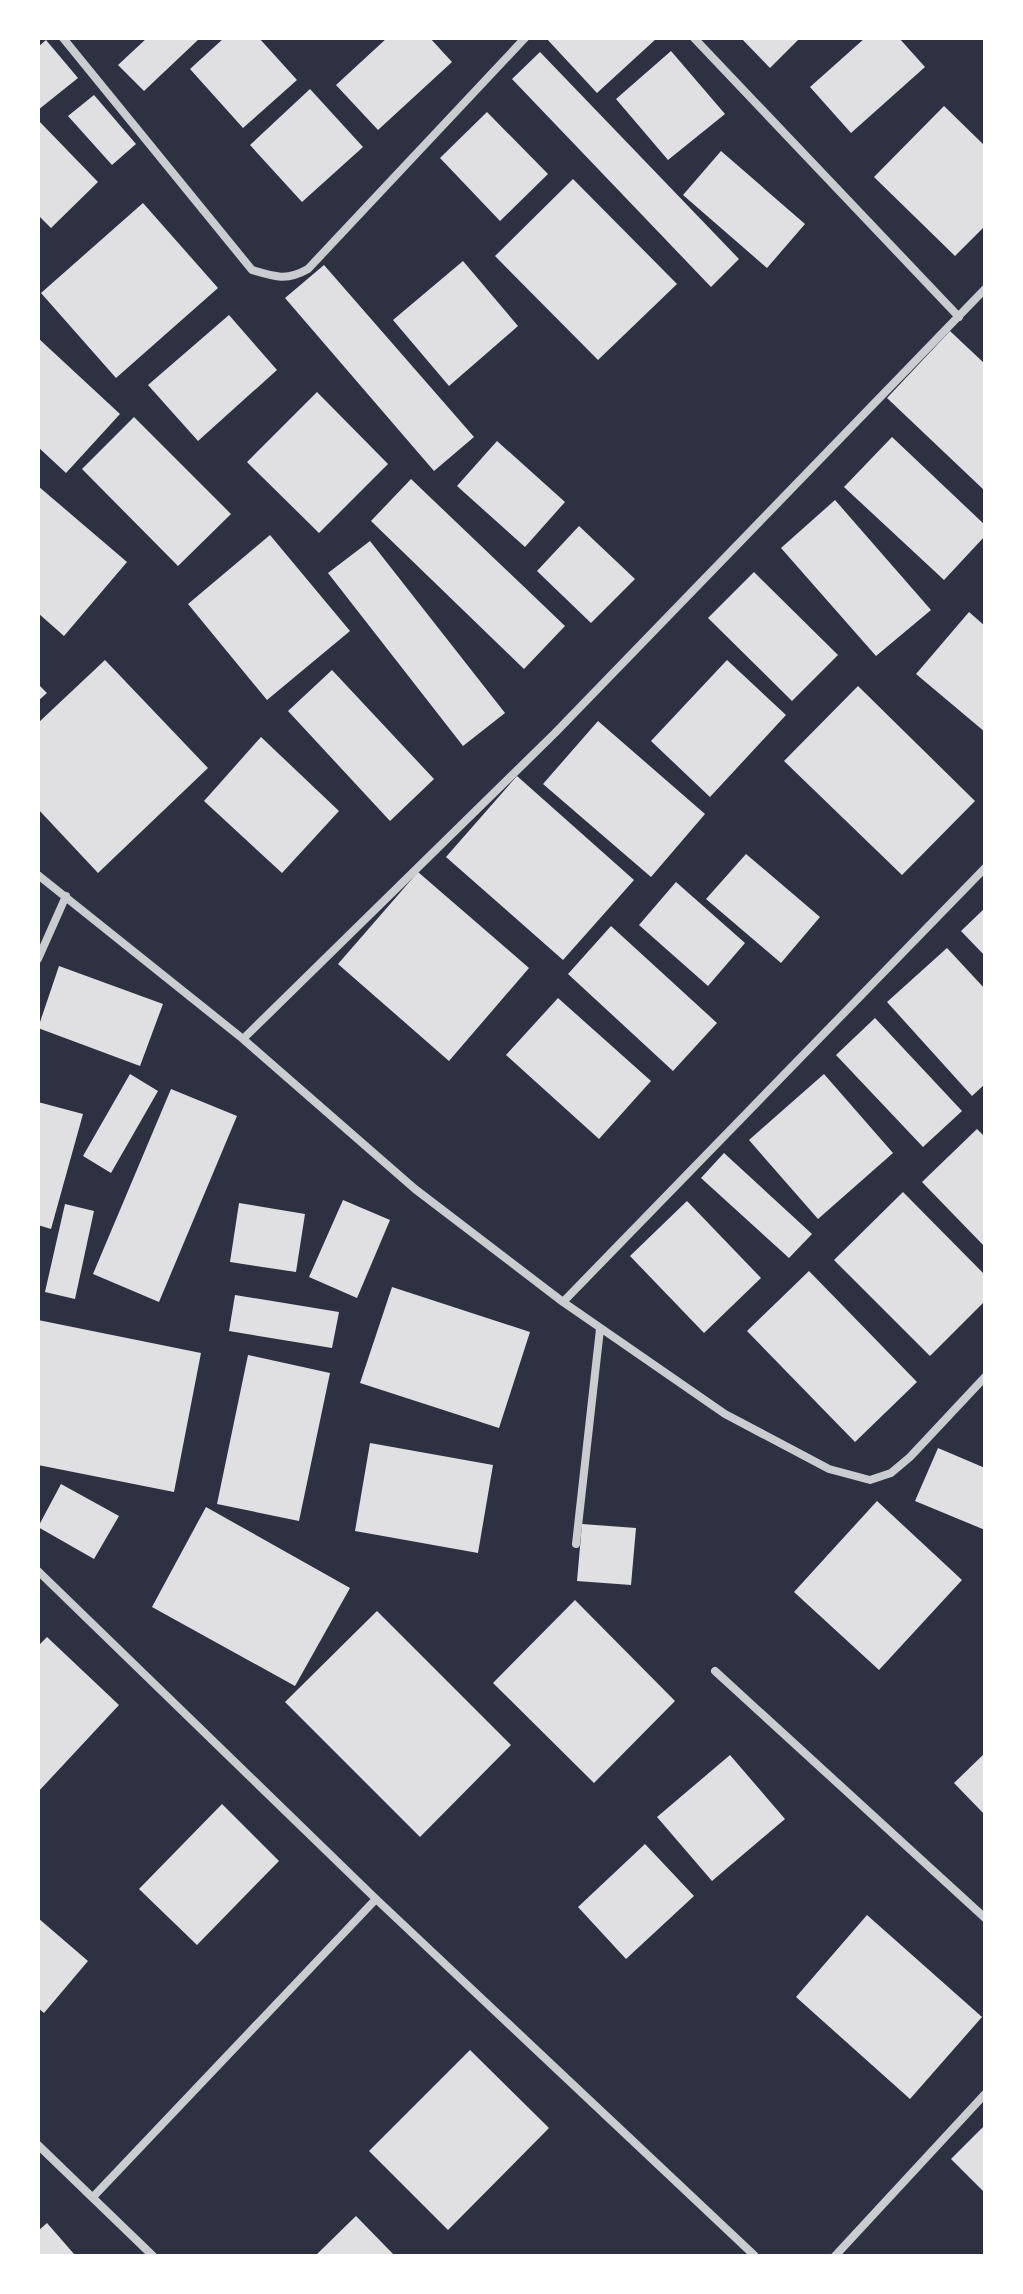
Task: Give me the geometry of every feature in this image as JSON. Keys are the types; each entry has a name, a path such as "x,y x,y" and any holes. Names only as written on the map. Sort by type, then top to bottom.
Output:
{"street":[{"path":"63,38 252,270 283,279 308,269 525,38"},
{"path":"694,38 959,317"},
{"path":"243,1039 555,733 985,289"},
{"path":"563,1302 985,868"},
{"path":"38,875 243,1039 415,1189 600,1329 725,1414 829,1469 870,1480 891,1473 910,1457 985,1377"},
{"path":"38,959 66,896"},
{"path":"576,1544 600,1329"},
{"path":"38,1571 376,1899 755,2256"},
{"path":"715,1671 985,1918"},
{"path":"93,2197 376,1899"},
{"path":"835,2256 985,2094"},
{"path":"38,2145 153,2256"}],"building":[{"path":"147,38 200,38 144,91 118,65"},
{"path":"224,38 259,38 297,80 243,128 190,69"},
{"path":"387,38 430,38 452,62 378,130 336,85"},
{"path":"546,38 657,38 597,93"},
{"path":"741,38 800,38 770,68"},
{"path":"865,38 899,38 925,67 851,133 810,87"},
{"path":"46,40 78,78 38,110 38,47"},
{"path":"671,51 725,114 668,160 616,99"},
{"path":"540,52 739,259 711,287 512,79"},
{"path":"310,89 363,147 302,202 250,145"},
{"path":"94,95 136,144 112,165 68,116"},
{"path":"944,106 985,146 985,226 955,256 874,177"},
{"path":"487,112 548,174 500,221 440,158"},
{"path":"38,120 98,182 51,228 38,215"},
{"path":"721,151 805,224 767,268 683,195"},
{"path":"573,179 677,284 598,360 495,256"},
{"path":"143,203 218,288 116,378 41,293"},
{"path":"463,261 518,326 449,386 393,320"},
{"path":"324,265 474,437 434,471 285,298"},
{"path":"229,315 277,370 198,441 148,385"},
{"path":"950,331 985,364 985,491 887,398"},
{"path":"38,338 120,414 66,473 38,447"},
{"path":"317,392 388,464 319,533 247,462"},
{"path":"134,417 231,514 178,566 82,469"},
{"path":"892,437 985,525 985,536 944,580 844,487"},
{"path":"497,441 565,502 525,547 457,486"},
{"path":"411,479 565,626 524,669 371,521"},
{"path":"38,486 127,562 64,636 38,613"},
{"path":"835,500 931,610 876,656 781,548"},
{"path":"579,526 635,579 591,623 537,571"},
{"path":"270,535 350,631 267,700 188,604"},
{"path":"370,541 505,713 463,746 328,573"},
{"path":"754,572 838,655 792,701 708,618"},
{"path":"969,612 985,626 985,732 916,674"},
{"path":"105,660 208,768 98,873 38,809 38,723"},
{"path":"727,660 786,715 710,797 651,741"},
{"path":"332,670 434,779 390,821 288,711"},
{"path":"38,684 47,693 38,701"},
{"path":"858,686 975,801 902,875 784,761"},
{"path":"598,721 705,814 651,877 543,784"},
{"path":"261,737 339,811 282,873 204,801"},
{"path":"517,776 634,880 563,960 446,857"},
{"path":"746,854 820,917 781,963 706,899"},
{"path":"418,872 529,968 449,1061 338,964"},
{"path":"676,882 745,943 708,986 639,925"},
{"path":"985,908 985,956 961,931"},
{"path":"611,926 717,1023 673,1071 568,974"},
{"path":"947,948 985,989 985,1084 972,1096 887,1002"},
{"path":"59,966 163,1004 140,1066 38,1028"},
{"path":"558,998 651,1081 599,1139 506,1055"},
{"path":"875,1018 962,1111 923,1147 836,1055"},
{"path":"130,1074 158,1091 111,1173 83,1156"},
{"path":"824,1074 893,1153 818,1219 749,1140"},
{"path":"171,1089 237,1116 159,1302 93,1274"},
{"path":"38,1102 83,1114 51,1229 38,1225"},
{"path":"977,1129 985,1137 985,1247 922,1182"},
{"path":"724,1153 812,1234 789,1258 701,1178"},
{"path":"903,1192 985,1275 985,1301 930,1356 834,1260"},
{"path":"343,1200 390,1220 357,1298 309,1277"},
{"path":"687,1201 761,1278 704,1333 630,1256"},
{"path":"239,1203 305,1214 296,1272 230,1262"},
{"path":"65,1204 94,1211 75,1299 45,1292"},
{"path":"809,1271 917,1382 855,1442 747,1331"},
{"path":"392,1287 530,1332 499,1428 360,1383"},
{"path":"235,1295 339,1312 332,1348 229,1331"},
{"path":"38,1320 201,1353 174,1492 38,1465"},
{"path":"248,1355 330,1373 299,1521 217,1504"},
{"path":"370,1443 493,1465 478,1553 355,1531"},
{"path":"938,1448 985,1468 985,1530 915,1501"},
{"path":"61,1484 119,1516 94,1559 38,1527"},
{"path":"877,1501 962,1580 879,1670 794,1592"},
{"path":"206,1507 350,1588 295,1686 152,1607"},
{"path":"582,1524 636,1528 631,1585 577,1581"},
{"path":"575,1600 675,1701 594,1783 493,1683"},
{"path":"377,1611 511,1745 420,1837 285,1702"},
{"path":"47,1637 119,1705 38,1792 38,1646"},
{"path":"985,1753 985,1815 954,1783"},
{"path":"730,1755 785,1819 712,1881 657,1817"},
{"path":"222,1804 279,1861 197,1945 139,1889"},
{"path":"645,1844 694,1896 626,1959 578,1907"},
{"path":"867,1915 982,2017 910,2099 796,1997"},
{"path":"38,1918 88,1961 44,2013 38,2008"},
{"path":"470,2050 549,2128 448,2230 369,2151"},
{"path":"985,2125 985,2193 951,2159"},
{"path":"356,2216 395,2256 315,2256"},
{"path":"47,2223 74,2254 72,2256 38,2256 38,2231"}]}
